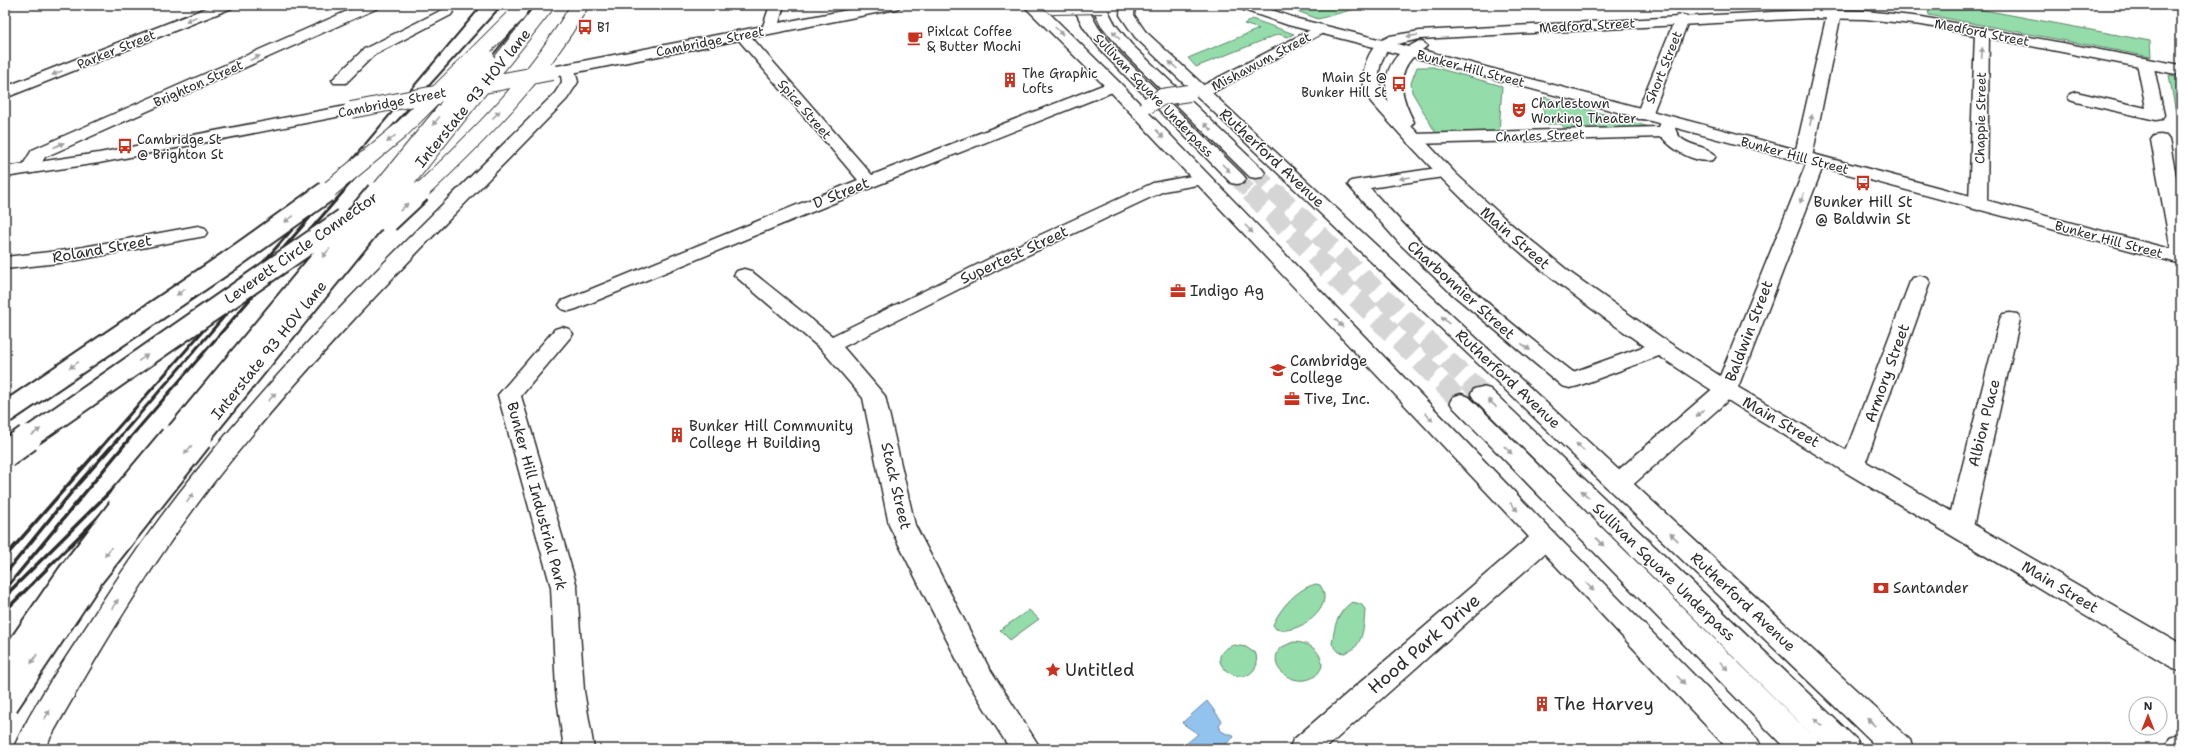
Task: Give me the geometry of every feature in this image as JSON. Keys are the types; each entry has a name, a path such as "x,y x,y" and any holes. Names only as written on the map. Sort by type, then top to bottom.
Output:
{"main road":[{"name":"Parker Street","path":"5,94 227,5"},
{"name":"Brighton Street","path":"30,168 38,154 373,5"},
{"name":"Interstate 93 HOV lane","path":"5,704 91,575 136,514 524,35 546,5"},
{"name":"Leverett Circle Connector","path":"5,455 58,416 311,243 392,183 463,123 510,76 536,48 565,5"},
{"path":"5,670 70,576 172,446 260,349 499,112 544,60 580,5"},
{"path":"770,30 776,5"},
{"name":"Cambridge Street","path":"5,172 98,158 896,5"},
{"path":"1030,5 1045,17 1114,86 1145,110 1202,179 1544,539 1747,749"},
{"name":"Sullivan Square Underpass","path":"1080,5 1091,28 1109,51 1237,179"},
{"name":"Sullivan Square Underpass","path":"1098,5 1108,25 1126,47 1256,173"},
{"path":"1050,6 1102,5"},
{"name":"Rutherford Avenue","path":"1128,5 1127,15 1140,34 1195,92 1618,484 1899,749"},
{"path":"1243,5 1274,16 1320,29 1410,52"},
{"path":"1258,5 1274,16"},
{"path":"340,80 369,52 446,12 426,7"},
{"name":"Leverett Circle Connector","path":"5,413 267,234 358,167 424,108 521,9"},
{"path":"5,656 109,514 455,98 521,9"},
{"name":"Medford Street","path":"1382,46 1391,41 1420,35 1682,19 1834,14 1893,17 1982,32 2181,70"},
{"name":"Baldwin Street","path":"1618,484 1726,390 1809,159 1834,14"},
{"name":"Short Street","path":"1644,115 1657,86 1682,19"},
{"name":"Mishawum Street","path":"1145,110 1162,97 1195,92 1320,29"},
{"name":"Medford Street","path":"1410,52 1419,46 1440,40 1493,30"},
{"name":"Chappie Street","path":"1978,204 1982,32"},
{"name":"Spice Street","path":"742,35 869,182"},
{"name":"Main Street","path":"1382,46 1377,53 1370,78 1371,89 1377,99 1444,172 1480,207 1553,271 1659,348 1726,390 2181,659"},
{"name":"Bunker Hill Street","path":"1410,52 1644,115 1668,127 1809,159 2181,258"},
{"name":"Main Street","path":"1410,52 1400,61 1393,82 1398,107 1414,139"},
{"path":"2076,97 2156,114 2145,63"},
{"path":"28,749 110,612 203,480 251,420 339,324 561,96 570,82 568,69"},
{"name":"D Street","path":"569,304 869,182 1114,86"},
{"path":"1668,127 1681,146 1690,151 1707,156"},
{"name":"Charles Street","path":"1414,139 1668,127"},
{"path":"2160,140 2181,250"},
{"name":"Charbonnier Street","path":"1444,172 1357,185 1396,230 1439,273 1510,334 1570,381 1659,348"},
{"name":"Supertest Street","path":"830,344 1004,259 1159,187 1202,179"},
{"name":"Roland Street","path":"5,263 67,256 198,232"},
{"name":"Stack Street","path":"744,275 830,344 874,396 883,431 902,525 978,674 1026,749"},
{"name":"Armory Street","path":"1853,464 1920,282"},
{"name":"Albion Place","path":"1960,527 2010,319"},
{"name":"Bunker Hill Industrial Park","path":"562,334 510,395 564,587 570,691 580,749"},
{"name":"Sullivan Square Underpass","path":"1806,749 1471,398 1846,749"},
{"name":"Hood Park Drive","path":"1304,749 1544,539"}],"green space":[{"path":"1315,5 1369,5 1318,19 1297,11"},
{"path":"1927,5 1957,5 2150,41 2151,57 1929,15"},
{"path":"1252,19 1294,34 1287,37 1279,34 1196,67 1188,58 1259,29 1244,24"},
{"path":"1417,67 1433,67 1502,86 1499,133 1437,135 1412,92 1411,83"},
{"path":"2169,75 2181,77 2181,140"},
{"path":"1544,97 1660,130 1568,132 1561,124 1543,124"},
{"path":"1316,584 1320,585 1324,594 1323,603 1319,611 1304,624 1285,630 1276,629 1273,625 1280,612 1290,600 1296,594 1309,586"},
{"path":"1352,602 1361,604 1365,609 1362,636 1356,647 1351,651 1344,653 1339,652 1332,644 1335,626 1339,616"},
{"path":"1029,610 1039,619 1010,640 1000,630"},
{"path":"1293,642 1309,645 1317,651 1320,656 1322,666 1317,675 1309,679 1300,680 1290,678 1283,673 1278,666 1276,658 1280,648"},
{"path":"1234,645 1246,647 1256,654 1257,664 1251,673 1243,676 1234,675 1221,665 1220,658 1224,651"}],"water":[{"path":"1207,701 1222,721 1219,725 1221,731 1227,734 1232,734 1234,737 1220,749 1180,749 1198,734 1182,723"}],"tunnel":[{"path":"1256,173 1275,192"},
{"path":"1237,179 1250,192"},
{"path":"1250,192 1461,402"},
{"path":"1275,192 1482,394"}],"railway":[{"path":"324,193 482,5"},
{"path":"332,193 502,5"},
{"path":"342,193 415,112 522,5"},
{"path":"379,193 534,5"},
{"path":"389,193 542,5"},
{"path":"108,439 325,192"},
{"path":"118,439 332,192"},
{"path":"129,439 343,192"},
{"path":"163,439 242,358 380,192"},
{"path":"177,439 254,358 390,192"},
{"path":"5,557 109,438"},
{"path":"5,574 79,483 119,438"},
{"path":"7,587 130,438"},
{"path":"5,611 177,438"},
{"path":"5,596 163,439"}],"place":[{"name":"B1","path":"585,27"},
{"name":"Pixlcat Coffee & Butter Mochi","path":"915,38"},
{"name":"The Graphic Lofts","path":"1010,80"},
{"name":"Main St @ Bunker Hill St","path":"1399,84"},
{"name":"Charlestown Working Theater","path":"1519,110"},
{"name":"Cambridge St @ Brighton St","path":"125,146"},
{"name":"Bunker Hill St @ Baldwin St","path":"1863,183"},
{"name":"Indigo Ag","path":"1178,291"},
{"name":"Cambridge College","path":"1278,370"},
{"name":"Tive, Inc.","path":"1292,399"},
{"name":"Bunker Hill Community College H Building","path":"677,435"},
{"name":"Santander","path":"1881,588"},
{"name":"Untitled","path":"1053,670"},
{"name":"The Harvey","path":"1542,704"}]}
